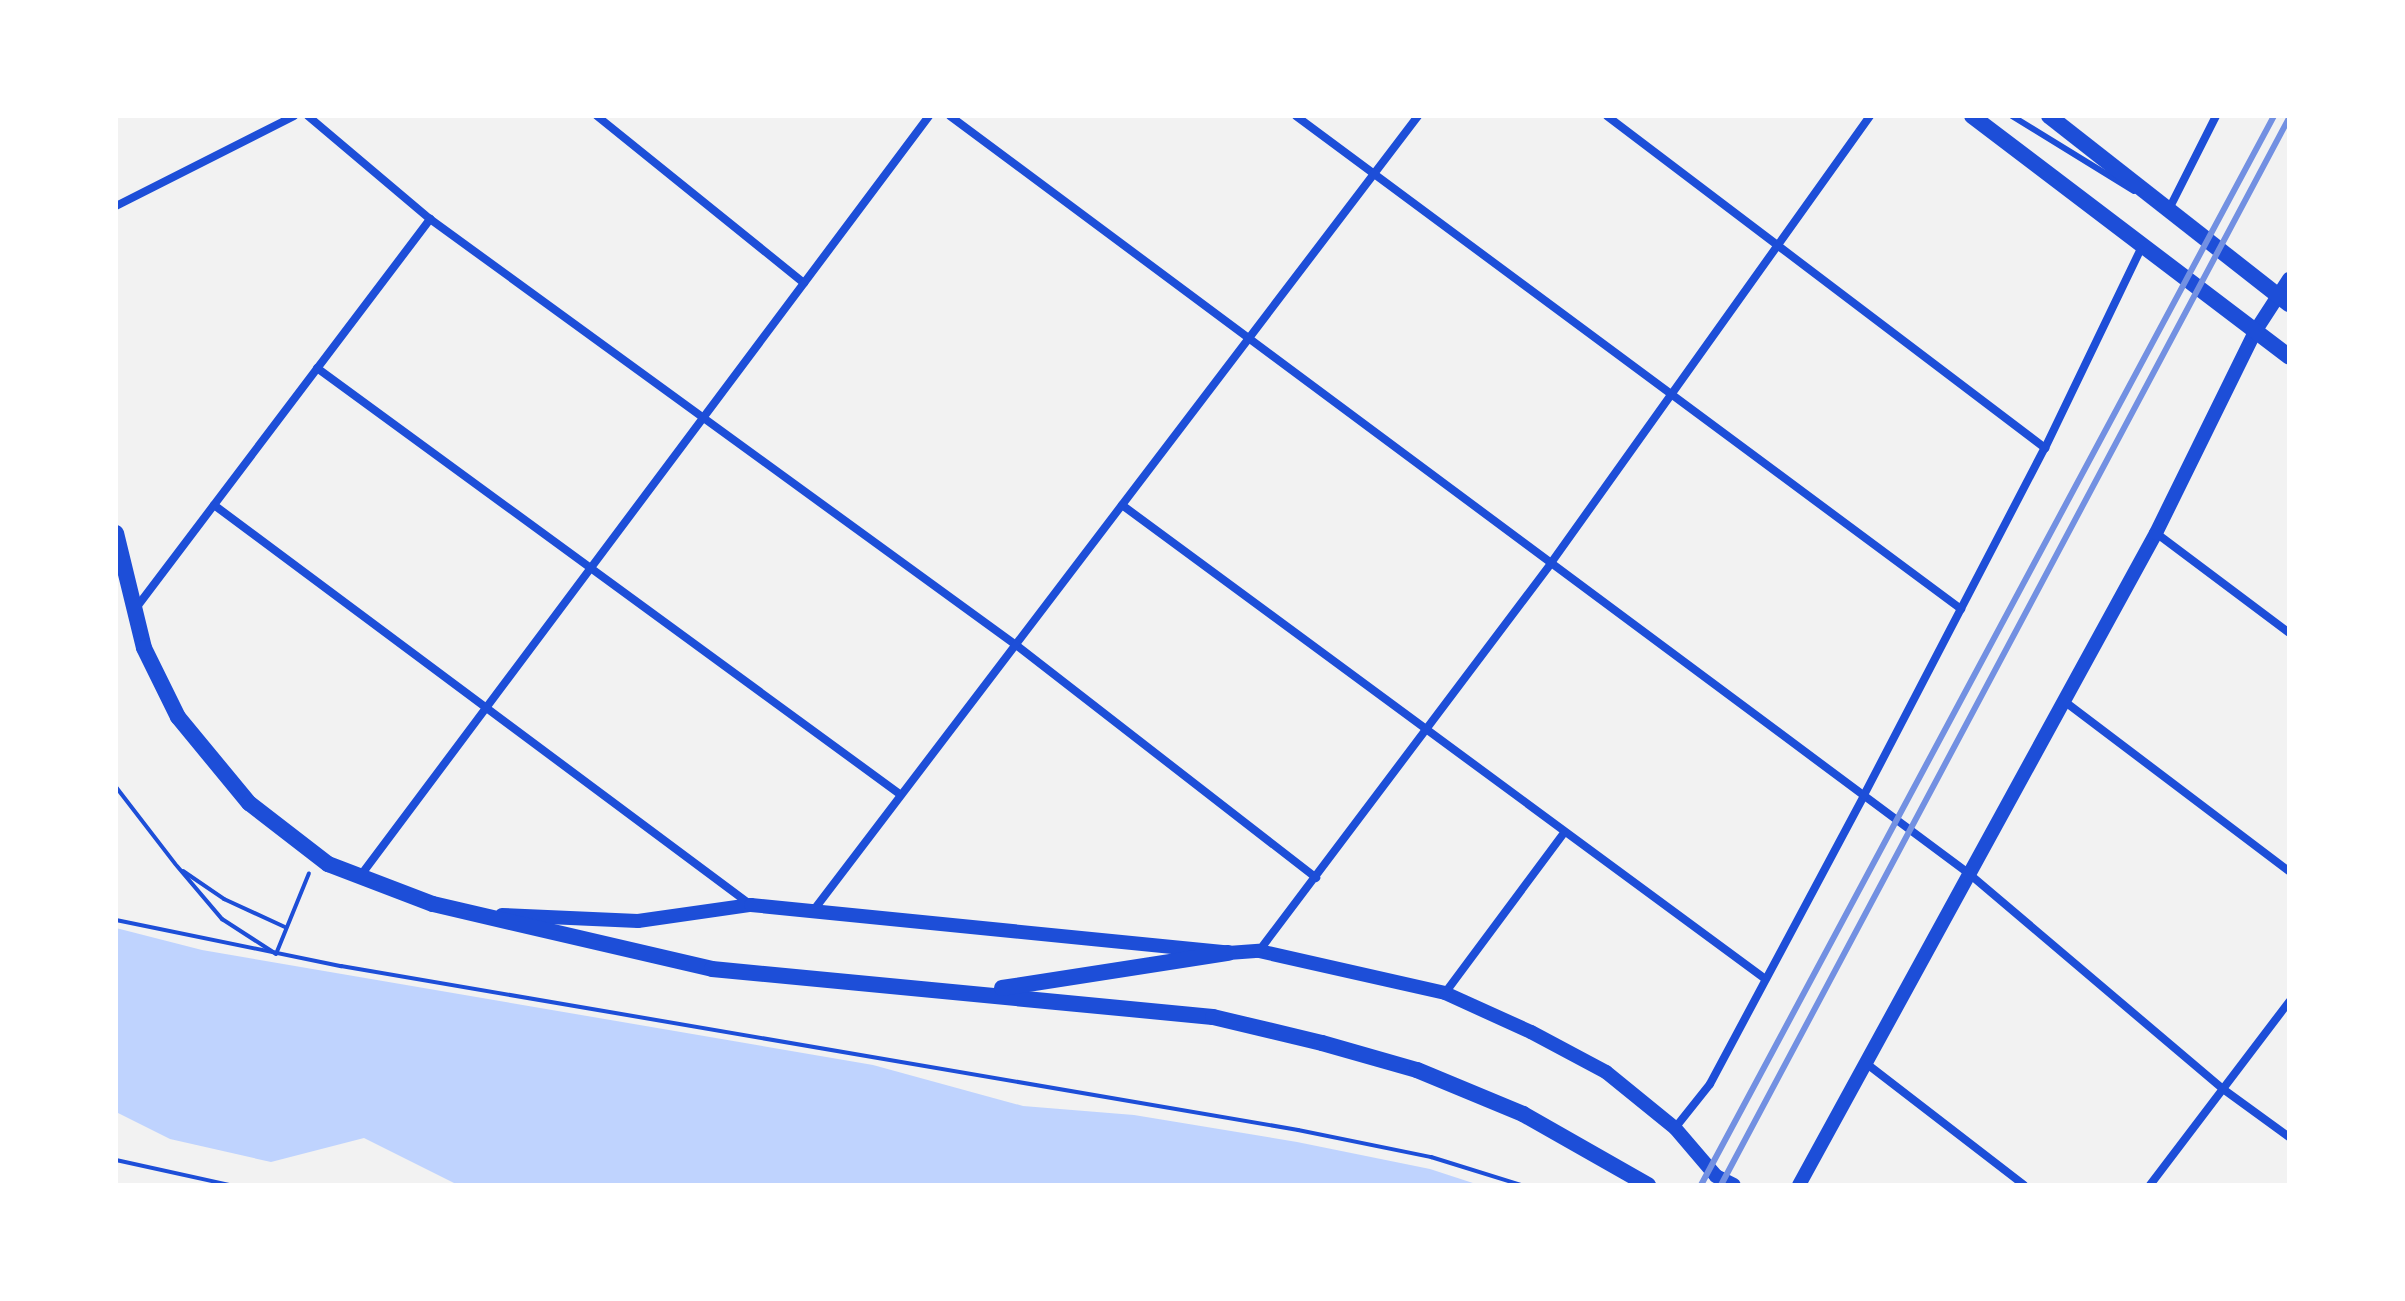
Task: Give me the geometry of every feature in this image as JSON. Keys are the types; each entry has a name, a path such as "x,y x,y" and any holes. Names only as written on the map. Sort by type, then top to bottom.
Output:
{"main road":[{"path":"1972,116 2289,354"},
{"path":"2049,116 2284,300"},
{"path":"116,533 134,611 155,678 178,717 249,803 317,856 361,875 433,904 712,969 1213,1017 1417,1070 1523,1114 1648,1185"},
{"path":"977,992 1228,953"}],"street":[{"path":"116,206 294,116"},
{"path":"308,116 430,219 1016,645 1316,878"},
{"path":"597,116 804,283"},
{"path":"361,875 929,116"},
{"path":"950,116 1967,872 2223,1089 2289,1137"},
{"path":"1296,116 1674,393 1961,609"},
{"path":"810,914 1418,116"},
{"path":"1607,116 1783,244 2045,448"},
{"path":"1259,951 1551,563 1783,244 1870,116"},
{"path":"2168,211 2216,116"},
{"path":"134,611 430,219"},
{"path":"1675,1128 1710,1084 1864,795 2045,448 2142,246"},
{"path":"1799,1185 1867,1064 1967,872 2156,533 2256,330 2284,300 2289,279"},
{"path":"317,368 589,570 901,795"},
{"path":"214,505 485,710 751,905"},
{"path":"1122,505 1427,729 1563,834 1764,978"},
{"path":"2156,533 2289,633"},
{"path":"2064,701 2289,871"},
{"path":"1445,993 1563,834"},
{"path":"473,914 638,921 751,905 810,914 1228,953 1259,951 1445,993 1606,1072 1675,1128 1716,1176 1734,1185"},
{"path":"2150,1185 2289,1002"},
{"path":"1867,1064 2024,1185"}],"lane":[{"path":"2012,116 2168,211"}],"path":[{"path":"116,787 222,919 276,954"},
{"path":"276,954 317,856"},
{"path":"177,866 224,899 285,927"},
{"path":"116,920 276,954 1298,1130 1431,1157 1521,1185"},
{"path":"116,1160 230,1185"}],"water":[{"path":"116,928 202,950 873,1065 1023,1106 1134,1115 1297,1142 1430,1169 1479,1185 458,1185 364,1138 271,1162 170,1139 116,1112"}],"railway":[{"path":"1701,1185 2274,116"},
{"path":"1721,1185 2289,118"}]}
